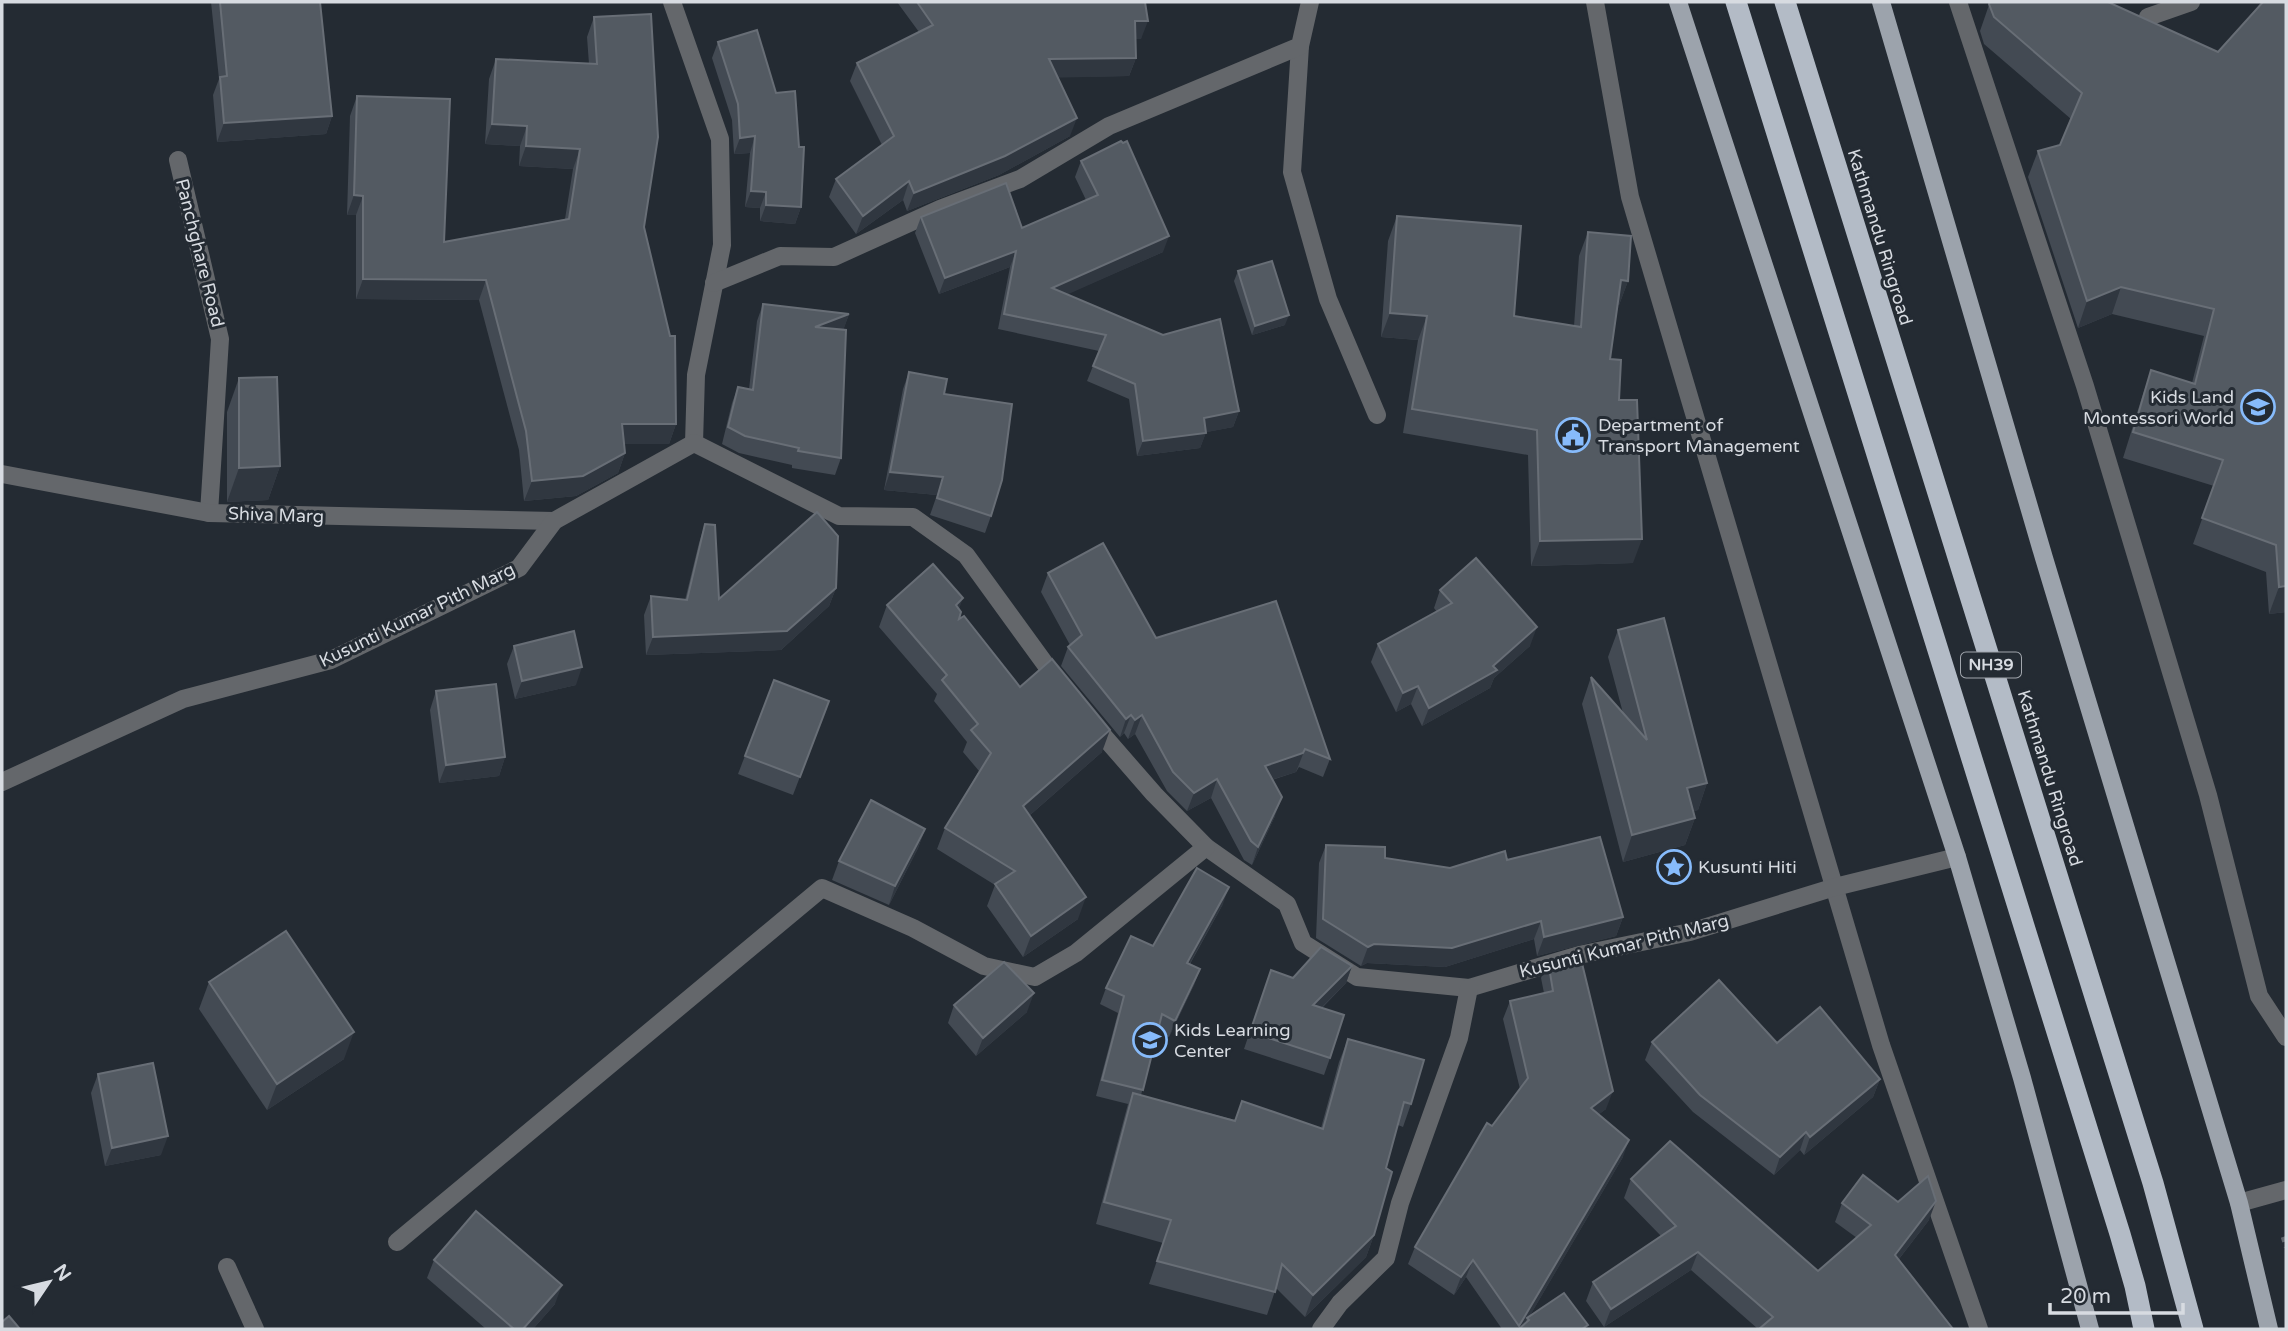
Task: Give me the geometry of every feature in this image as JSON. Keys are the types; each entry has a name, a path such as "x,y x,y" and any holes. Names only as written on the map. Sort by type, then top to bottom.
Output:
{"highway":[{"name":"NH39","path":"1736,2 2136,1286 2144,1329"},
{"name":"Kathmandu Ringroad","path":"1785,2 2153,1183 2193,1329"}],"main road":[{"path":"1678,2 1957,857 2022,1078 2090,1329"},
{"path":"1881,2 2052,584 2239,1203 2269,1329"}],"street":[{"path":"672,2 720,139 722,245 696,374 694,443"},
{"path":"1310,2 1300,46 1292,172 1328,299 1377,415"},
{"path":"1595,2 1630,197 1881,1045 1979,1329"},
{"path":"1958,2 2085,386 2208,795 2259,996 2286,1037"},
{"path":"2148,17 2191,2"},
{"path":"714,283 780,256 834,257 940,209 1020,179 1108,126 1300,46"},
{"name":"Panchghare Road","path":"177,160 220,339 209,513"},
{"name":"Kusunti Kumar Pith Marg","path":"2,782 183,699 331,660 519,568 554,521 694,443 839,516 913,517 966,555 1076,705 1154,794 1206,847 1287,904 1303,943 1357,977 1469,988 1579,955 1690,932 1835,887 1957,857"},
{"name":"Shiva Marg","path":"2,474 209,513 554,521"},
{"path":"397,1242 822,888 913,928 984,966 1035,976 1076,953 1206,847"},
{"path":"1321,1329 1340,1303 1386,1258 1400,1203 1459,1038 1469,988"},
{"path":"2239,1203 2286,1191"},
{"path":"227,1267 255,1329"}],"building":[{"path":"220,2 320,2 332,116 224,123 220,77 227,76"},
{"path":"917,2 1145,2 1148,21 1135,21 1136,58 1049,59 1077,118 1005,156 914,193 909,181 863,216 836,179 894,136 857,63 933,25"},
{"path":"1990,2 2108,2 2218,52 2263,2 2286,2 2286,586 2279,587 2276,545 2202,518 2223,460 2133,432 2151,370 2195,384 2214,309 2121,287 2087,301 2038,151 2060,145 2082,93 1994,17"},
{"path":"651,14 658,137 644,227 670,336 675,336 676,424 622,424 625,453 583,476 532,481 526,431 486,280 363,279 363,196 354,195 357,96 450,99 444,242 569,219 580,149 526,146 527,126 492,124 496,59 597,64 594,17"},
{"path":"757,30 776,93 795,91 799,147 804,147 801,207 766,205 766,192 751,191 755,136 740,138 738,104 718,42"},
{"path":"1121,141 1127,141 1169,236 1052,288 1163,335 1220,319 1239,411 1204,418 1206,433 1143,441 1135,384 1093,366 1106,335 1004,314 1016,251 945,278 921,217 1006,183 1022,228 1098,195 1081,161"},
{"path":"1397,216 1521,226 1514,316 1581,327 1588,232 1631,236 1628,281 1621,280 1610,359 1621,360 1619,400 1637,400 1642,539 1540,541 1537,430 1412,409 1427,316 1390,313"},
{"path":"1272,261 1289,315 1255,326 1238,271"},
{"path":"763,304 849,314 815,327 846,330 841,458 798,451 799,448 745,436 728,427 738,387 753,390"},
{"path":"909,372 947,379 944,394 1012,404 1002,480 991,516 937,498 943,477 890,472"},
{"path":"277,377 280,466 239,468 239,378"},
{"path":"817,512 838,536 836,588 787,631 653,637 651,596 687,600 705,524 715,525 719,599"},
{"path":"1103,543 1156,638 1276,601 1330,759 1305,749 1303,753 1265,766 1282,797 1258,847 1251,841 1217,779 1194,793 1173,772 1142,715 1135,720 1131,715 1126,719 1068,647 1082,635 1048,573"},
{"path":"1476,558 1537,627 1493,666 1497,670 1429,708 1418,686 1403,693 1378,644 1452,603 1440,590"},
{"path":"933,564 963,598 956,605 961,612 959,619 964,616 1020,687 1052,659 1110,730 1023,806 1086,897 1031,936 995,884 1015,871 945,828 991,753 971,730 978,724 942,680 947,675 887,605"},
{"path":"1664,618 1707,783 1687,788 1695,818 1632,835 1591,677 1647,740 1618,630"},
{"path":"574,631 582,667 522,681 514,646"},
{"path":"774,680 829,701 800,777 745,756"},
{"path":"496,684 505,757 446,765 436,691"},
{"path":"871,800 925,829 895,886 839,861"},
{"path":"1600,837 1623,917 1544,937 1541,921 1452,948 1374,944 1368,947 1323,919 1326,845 1385,847 1385,858 1450,868 1505,851 1507,860"},
{"path":"1197,868 1229,887 1187,963 1200,969 1175,1021 1162,1014 1143,1090 1102,1080 1124,996 1106,988 1131,936 1153,946"},
{"path":"286,931 354,1032 277,1084 209,982"},
{"path":"1321,947 1352,966 1313,1005 1344,1015 1330,1058 1250,1032 1271,970 1293,978"},
{"path":"1579,951 1613,1091 1591,1108 1629,1140 1519,1326 1473,1260 1461,1277 1415,1247 1487,1123 1492,1126 1528,1078 1510,1001 1553,991 1548,961"},
{"path":"1004,962 1034,993 983,1038 954,1005"},
{"path":"1719,980 1777,1043 1820,1007 1880,1079 1810,1137 1806,1132 1780,1157 1700,1095 1652,1042"},
{"path":"1348,1039 1424,1060 1411,1104 1404,1102 1386,1168 1392,1172 1374,1235 1313,1295 1282,1264 1275,1292 1157,1261 1171,1220 1104,1202 1133,1093 1235,1121 1242,1101 1323,1129"},
{"path":"153,1063 168,1136 112,1148 98,1074"},
{"path":"1670,1141 1818,1271 1871,1225 1842,1203 1863,1175 1898,1202 1928,1176 1936,1201 1895,1255 1953,1329 1759,1329 1773,1317 1698,1252 1611,1309 1593,1282 1676,1226 1631,1179"},
{"path":"476,1211 562,1285 523,1329 514,1329 434,1260"},
{"path":"1564,1293 1588,1325 1582,1329 1519,1329 1529,1320 1527,1318"},
{"path":"9,1316 20,1329 2,1329 2,1322"}],"place":[{"name":"Kids Land Montessori World","path":"2258,407"},
{"name":"Department of Transport Management","path":"1573,435"},
{"name":"Kusunti Hiti","path":"1674,867"},
{"name":"Kids Learning Center","path":"1150,1040"}]}
